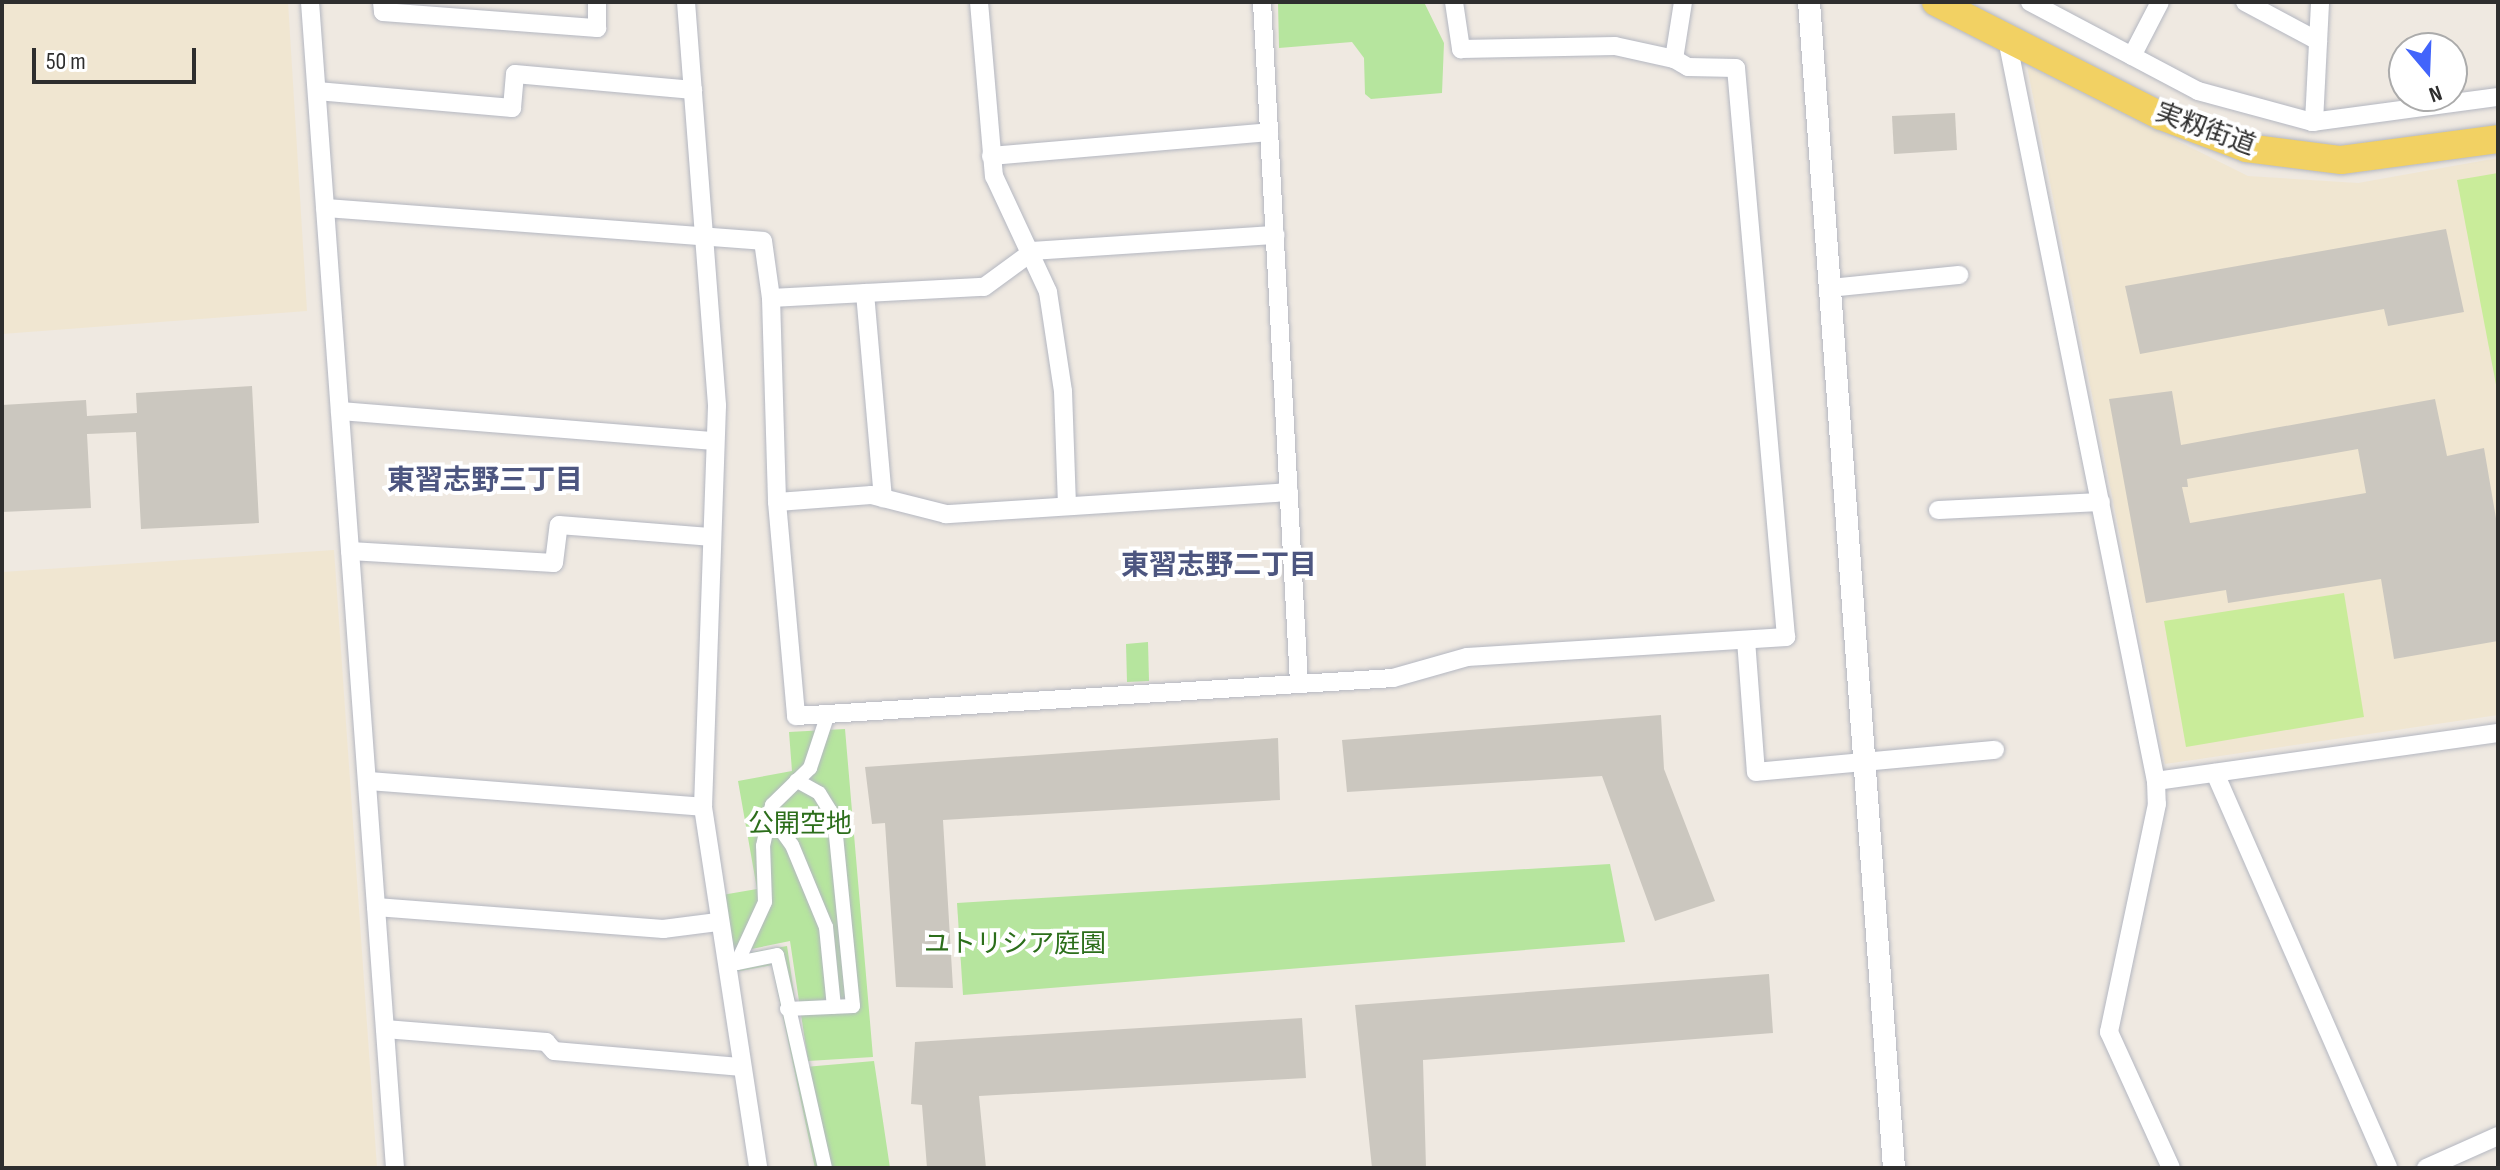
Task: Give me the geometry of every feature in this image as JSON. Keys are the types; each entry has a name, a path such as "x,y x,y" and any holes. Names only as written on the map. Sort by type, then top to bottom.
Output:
{"main road":[{"name":"実籾街道","path":"1936,2 2161,116 2246,148 2341,160 2498,139"}],"street":[{"path":"310,2 395,1168"},
{"path":"382,2 383,12 597,28 597,2"},
{"path":"686,2 717,406 710,537 703,807 718,922 758,1168"},
{"path":"979,2 994,176 1033,251 1048,292 1063,391 1067,505"},
{"path":"1262,2 1299,684"},
{"path":"325,208 705,240 763,241 771,298 777,502 796,716 1393,678 1467,657 1786,637 1736,68 1688,67 1674,59 1615,46 1461,49 1454,2"},
{"path":"1674,59 1683,2"},
{"path":"1809,2 1894,1168"},
{"path":"2030,2 2198,91 2314,122 2498,97"},
{"path":"2132,56 2160,2"},
{"path":"2245,2 2318,41"},
{"path":"2314,122 2320,2"},
{"path":"2007,39 2156,781 2157,804 2109,1032 2171,1168"},
{"path":"317,91 512,108 515,74 693,90"},
{"path":"991,156 1269,132"},
{"path":"771,298 984,287 1033,251 1275,235"},
{"path":"1830,288 1959,275"},
{"path":"865,293 883,498"},
{"path":"340,411 715,441"},
{"path":"777,502 883,498 946,514 1289,492"},
{"path":"1938,510 2101,502"},
{"path":"350,551 554,563 559,525 710,537"},
{"path":"1746,640 1756,772 1995,750"},
{"path":"825,1168 807,1075 801,1076 777,955 737,963 765,902 763,846 770,815 777,797 810,768 828,714"},
{"path":"2156,781 2498,733"},
{"path":"2215,773 2388,1168"},
{"path":"787,1009 853,1006 834,817 819,793 796,780"},
{"path":"368,781 703,807"},
{"path":"770,815 792,845 826,927 834,1007"},
{"path":"376,907 663,929 718,922"},
{"path":"385,1029 546,1042 554,1051 742,1067"},
{"path":"2433,1166 2498,1136"}],"shaded area":[{"path":"2,2 288,2 307,311 2,334"},
{"path":"2027,66 2248,176 2358,183 2498,158 2498,715 2165,764"},
{"path":"334,550 377,1168 2,1168 2,572"}],"green space":[{"path":"1278,2 1424,2 1444,43 1442,93 1371,99 1365,94 1364,58 1352,42 1279,48"},
{"path":"2498,173 2498,395 2457,180"},
{"path":"2344,593 2364,717 2186,747 2164,621"},
{"path":"1148,642 1149,681 1127,682 1126,644"},
{"name":"公開空地","path":"845,729 873,1057 808,1061 790,941 732,953 722,895 757,889 738,781 792,771 789,732"},
{"name":"ユトリシア庭園","path":"1610,864 1625,942 963,995 957,903"},
{"path":"787,946 805,1067 874,1061 890,1168 815,1168 772,965 735,972 731,956"}],"building":[{"path":"1955,113 1957,150 1894,154 1892,116"},
{"path":"2446,229 2464,312 2388,326 2384,309 2140,354 2125,286"},
{"path":"252,386 259,523 141,529 136,432 87,434 91,508 2,512 2,405 86,400 87,416 137,413 136,393"},
{"path":"2172,391 2181,445 2435,399 2447,456 2484,448 2498,530 2498,641 2394,659 2381,579 2228,603 2226,590 2146,603 2109,399","holes":["2358,449 2366,493 2190,523 2182,487 2188,487 2187,479"]},
{"path":"1661,715 1664,769 1715,901 1655,921 1602,776 1347,792 1342,740"},
{"path":"1278,738 1280,800 943,820 953,988 896,987 885,823 872,824 865,767"},
{"path":"1769,974 1773,1033 1423,1060 1426,1168 1372,1168 1355,1005"},
{"path":"1302,1018 1306,1078 979,1096 986,1168 927,1168 922,1105 911,1104 915,1042"}],"district":[{"name":"東習志野三丁目","path":"485,481"},
{"name":"東習志野二丁目","path":"1219,566"}]}
